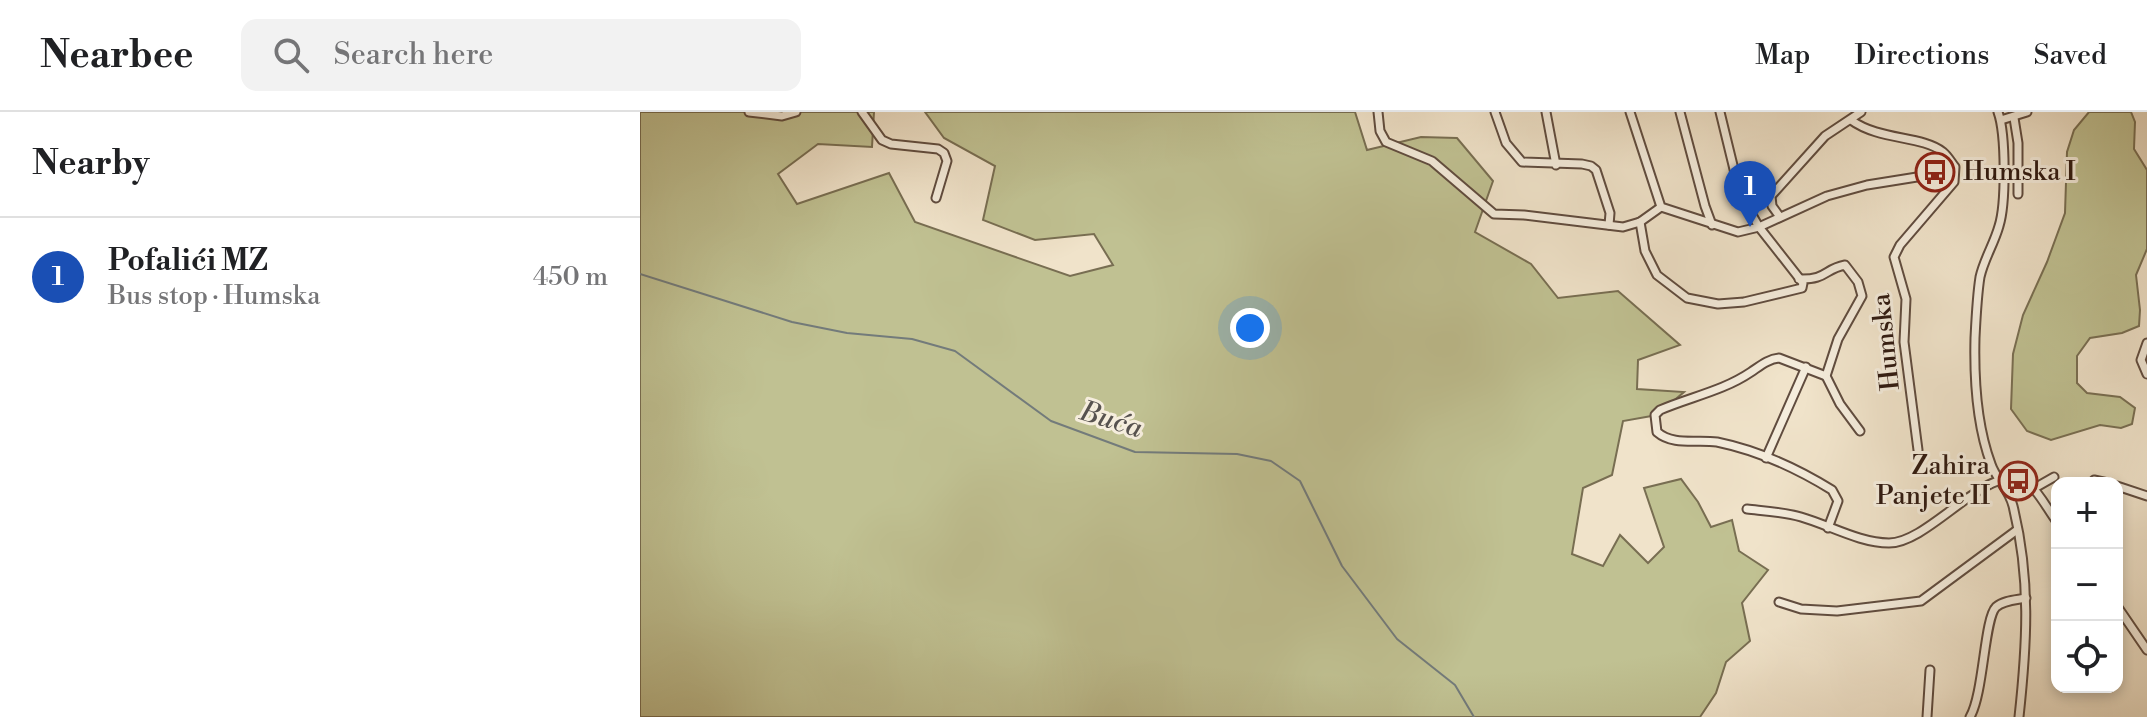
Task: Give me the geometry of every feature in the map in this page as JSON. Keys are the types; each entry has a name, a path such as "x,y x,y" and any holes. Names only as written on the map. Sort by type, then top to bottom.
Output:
{"street":[{"path":"749,112 782,116 796,112"},
{"path":"862,112 882,140 891,144 938,149 944,153 947,161 936,198"},
{"path":"1378,112 1380,131 1386,142 1432,161 1494,214 1623,227 1640,222 1661,207"},
{"path":"1495,112 1506,143 1516,158 1532,164 1582,164 1596,170 1610,213 1609,225"},
{"path":"1546,112 1556,165"},
{"path":"1630,112 1661,207"},
{"path":"1680,112 1712,225"},
{"path":"1720,112 1740,194 1759,227 1799,279"},
{"path":"1780,217 1772,206 1771,196 1825,136 1861,112"},
{"path":"2019,717 2027,638 2026,598 2010,496 1992,469 1981,422 1976,391 1975,337 1980,279 2002,214 2004,152 2000,116 2014,118 2027,112"},
{"path":"2014,118 2018,143 2018,194"},
{"path":"1661,207 1738,232 1759,227 1827,196 1867,185 1942,173 1948,169 1946,154 1927,144 1879,135 1851,120"},
{"name":"Humska","path":"1918,450 1904,342 1906,299 1894,257 1900,245 1954,182 1955,167 1948,159"},
{"name":"Humska","path":"1640,222 1645,251 1657,275 1687,298 1718,304 1744,302 1796,291 1802,288 1803,283 1799,279"},
{"name":"Humska","path":"1799,279 1821,277 1837,266 1845,265 1858,282 1862,296 1838,339 1826,376"},
{"path":"2147,343 2141,360 2147,374"},
{"path":"1828,528 1838,501 1832,490 1766,458 1716,442 1664,438 1657,432 1655,415 1660,410 1746,376 1771,358 1779,358 1826,376 1840,404 1860,431"},
{"path":"1766,458 1806,367"},
{"path":"1747,509 1801,517 1882,543 1903,542 2000,479 2022,480 2033,489 2051,514"},
{"path":"2033,489 2051,479"},
{"path":"2123,488 2147,496"},
{"path":"1779,602 1801,609 1837,611 1910,605 1929,597 2017,530"},
{"path":"1970,717 1978,702 1992,614 2004,602 2026,598"},
{"path":"2123,615 2147,650"},
{"path":"1927,717 1930,670"}],"green space":[{"path":"640,112 874,112 872,147 818,144 778,174 797,204 889,173 915,222 1070,276 1113,265 1094,234 1035,240 983,220 995,166 944,138 925,112 1355,112 1367,150 1421,137 1457,138 1493,181 1475,232 1531,264 1558,298 1618,291 1680,345 1638,360 1637,389 1684,392 1657,415 1623,421 1612,475 1583,488 1572,554 1603,566 1620,535 1648,563 1664,547 1644,488 1681,479 1711,527 1732,520 1739,551 1768,570 1742,603 1750,641 1726,662 1716,693 1700,717 640,717"},
{"path":"2089,112 2131,112 2135,122 2134,149 2147,170 2147,249 2136,275 2139,326 2122,333 2090,338 2077,356 2077,383 2087,393 2120,397 2135,408 2132,424 2121,428 2100,425 2051,440 2027,431 2011,409 2013,354 2023,315 2065,213 2067,152 2074,130"}],"waterway":[{"name":"Buća","path":"640,274 792,322 847,333 912,339 955,351 1051,421 1135,452 1237,454 1271,461 1300,481 1342,566 1397,639 1455,685 1474,717"}],"place":[{"name":"Humska I","path":"1935,172"},
{"name":"Pofalići MZ","path":"1750,227"},
{"name":"Zahira Panjete II","path":"2018,481"}]}
